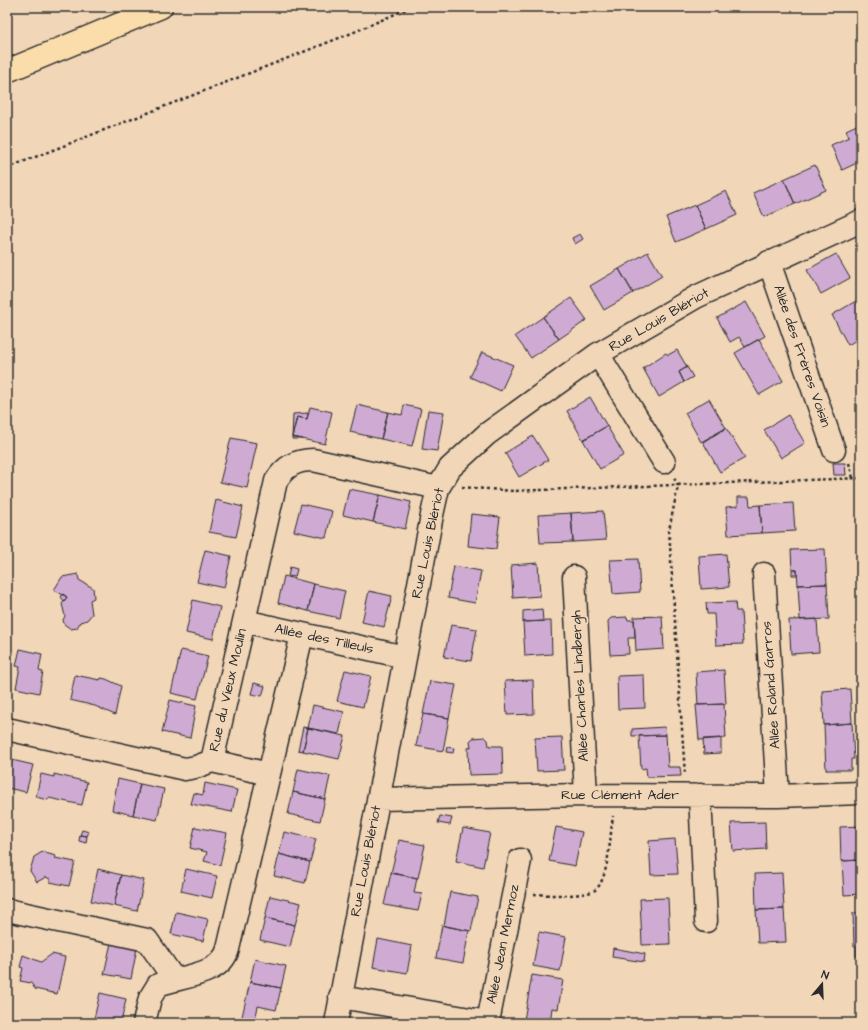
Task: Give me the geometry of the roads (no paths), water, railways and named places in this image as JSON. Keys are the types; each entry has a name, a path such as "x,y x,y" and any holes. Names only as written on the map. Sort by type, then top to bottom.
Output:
{"main road":[{"path":"7,71 161,7"}],"street":[{"name":"Rue Louis Blériot","path":"336,1023 438,488 443,478 450,468 487,434 598,354 696,297 769,262 861,221"},
{"name":"Allée des Frères Voisin","path":"769,262 834,450"},
{"path":"598,354 664,462"},
{"name":"Rue du Vieux Moulin","path":"269,774 212,761 276,481 282,471 290,465 301,460 313,460 438,488"},
{"name":"Allée Roland Garros","path":"764,574 778,796"},
{"name":"Allée Charles Lindbergh","path":"574,577 586,795"},
{"name":"Allée des Tilleuls","path":"244,621 405,657"},
{"path":"144,1023 153,991 158,985 174,979 212,969 220,964 226,956 302,635"},
{"path":"7,729 185,769 196,767 212,761"},
{"name":"Rue Clément Ader","path":"378,799 586,795 778,796 861,793"},
{"path":"693,795 706,922"},
{"name":"Allée Jean Mermoz","path":"340,997 488,1022 520,860"},
{"path":"7,910 147,940 174,979"}]}
